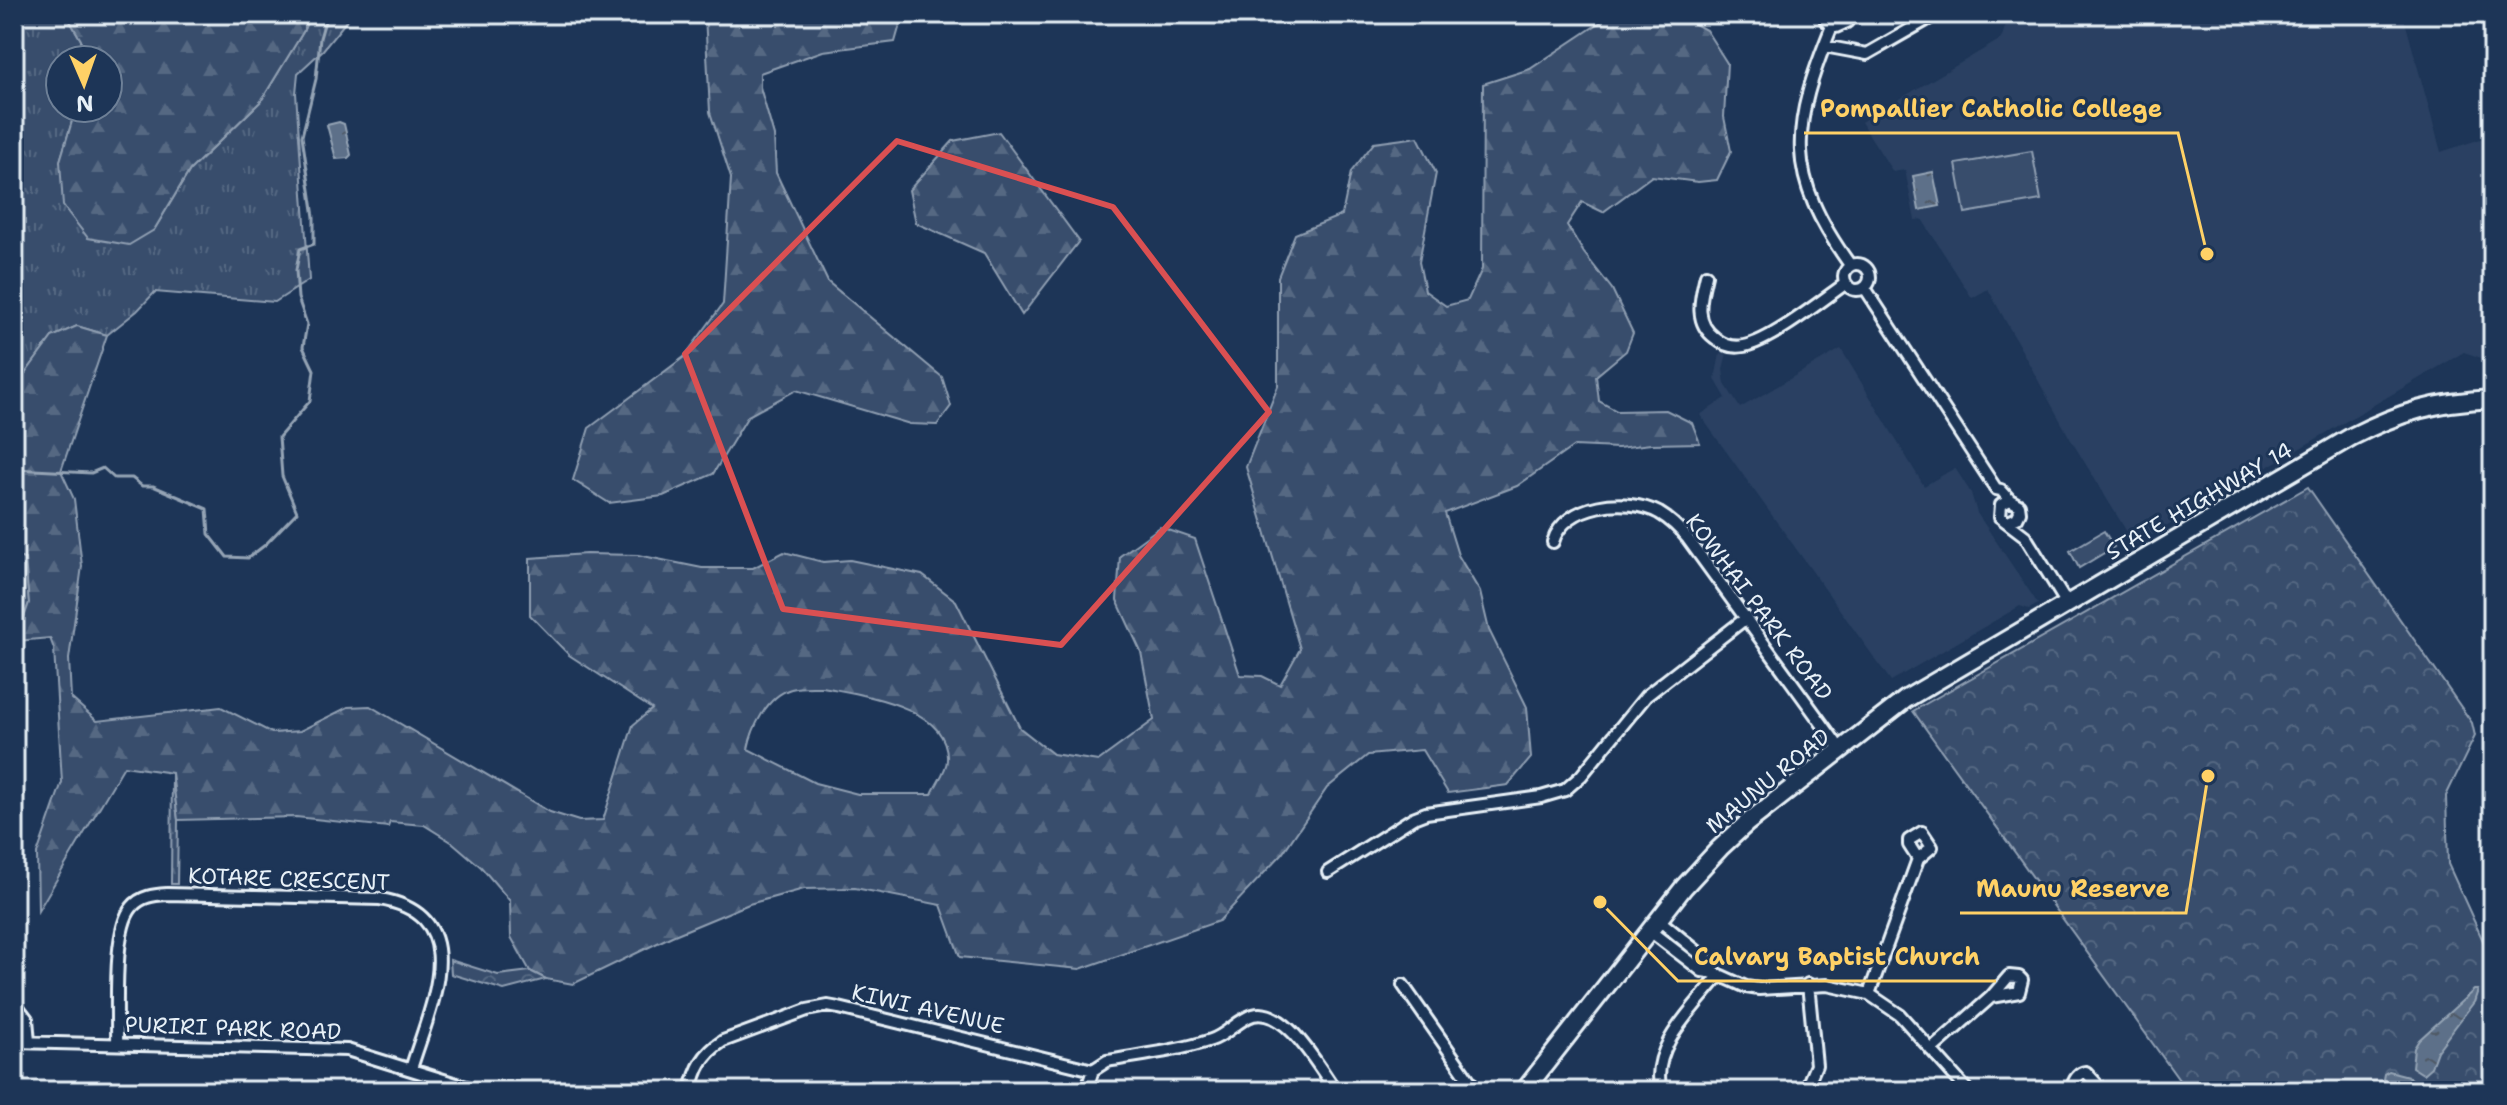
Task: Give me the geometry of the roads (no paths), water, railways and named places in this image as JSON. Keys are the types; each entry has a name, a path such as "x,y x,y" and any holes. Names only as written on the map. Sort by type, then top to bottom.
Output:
{"main road":[{"name":"STATE HIGHWAY 14","path":"1941,677 2376,424 2427,405 2493,399"},
{"name":"MAUNU ROAD","path":"1524,1091 1720,848 1747,823 1906,699 1941,677"}],"street":[{"path":"1824,14 1832,26 1844,24 1850,14"},
{"path":"1824,46 1867,54 1932,14"},
{"path":"1832,26 1808,89 1800,142 1803,169 1815,208 1850,265"},
{"path":"1859,264 1867,268 1871,276 1865,288 1857,291 1845,284 1845,272 1850,265 1859,264"},
{"path":"1706,275 1699,308 1704,328 1719,342 1740,347 1761,340 1845,284"},
{"path":"1865,288 1996,489 2000,517 2025,536"},
{"path":"1996,489 2019,505 2025,536 2067,604"},
{"path":"1999,507 2010,500"},
{"name":"KOWHAI PARK ROAD","path":"1553,542 1562,525 1601,506 1630,505 1657,512 1679,528 1841,750"},
{"path":"2008,522 2019,515"},
{"path":"1328,872 1413,818 1553,795 1565,790 1581,776 1646,696 1746,618"},
{"path":"1869,994 1918,859"},
{"name":"KOTARE CRESCENT","path":"117,1044 120,936 127,914 138,902 167,894 380,899 417,913 433,931 441,954 439,977 411,1069"},
{"path":"1655,925 1710,962 1717,974 1730,982 1759,989 1827,985 1869,994 1900,1015 1968,1091"},
{"path":"1661,1091 1659,1074 1664,1051 1717,974"},
{"path":"1808,984 1816,1065 1810,1079"},
{"path":"1403,985 1477,1091"},
{"path":"1931,1050 1991,997"},
{"path":"14,1002 27,1019 29,1042"},
{"name":"KIWI AVENUE","path":"691,1091 698,1066 713,1047 817,1007 839,1008 1093,1070"},
{"path":"1086,1091 1093,1070 1107,1061 1214,1040 1244,1019 1265,1014 1291,1030 1336,1091"},
{"name":"PURIRI PARK ROAD","path":"14,1042 336,1049 479,1091"},
{"path":"2071,1091 2077,1076 2083,1072 2096,1083 2093,1091"}],"water":[{"path":"344,124 351,155 336,159 327,125"},
{"path":"1933,172 1940,206 1919,210 1913,176"},
{"path":"2474,990 2478,990 2474,1002 2437,1051 2431,1067 2423,1074 2412,1067 2414,1048 2419,1040"},
{"path":"2389,1071 2408,1076 2418,1084 2416,1091 2390,1086 2383,1079"}],"waterway":[{"path":"14,469 91,473 103,468 114,478 132,478 142,486 153,486 207,509 209,534 227,557 248,558 297,512 282,476 279,437 310,401 314,370 303,347 307,324 298,298 296,270 300,249 314,244 314,217 302,136 327,14"}],"place":[{"name":"Pompallier Catholic College","path":"2207,254"},
{"name":"Maunu Reserve","path":"2208,776"},
{"name":"Calvary Baptist Church","path":"1600,902"}]}
